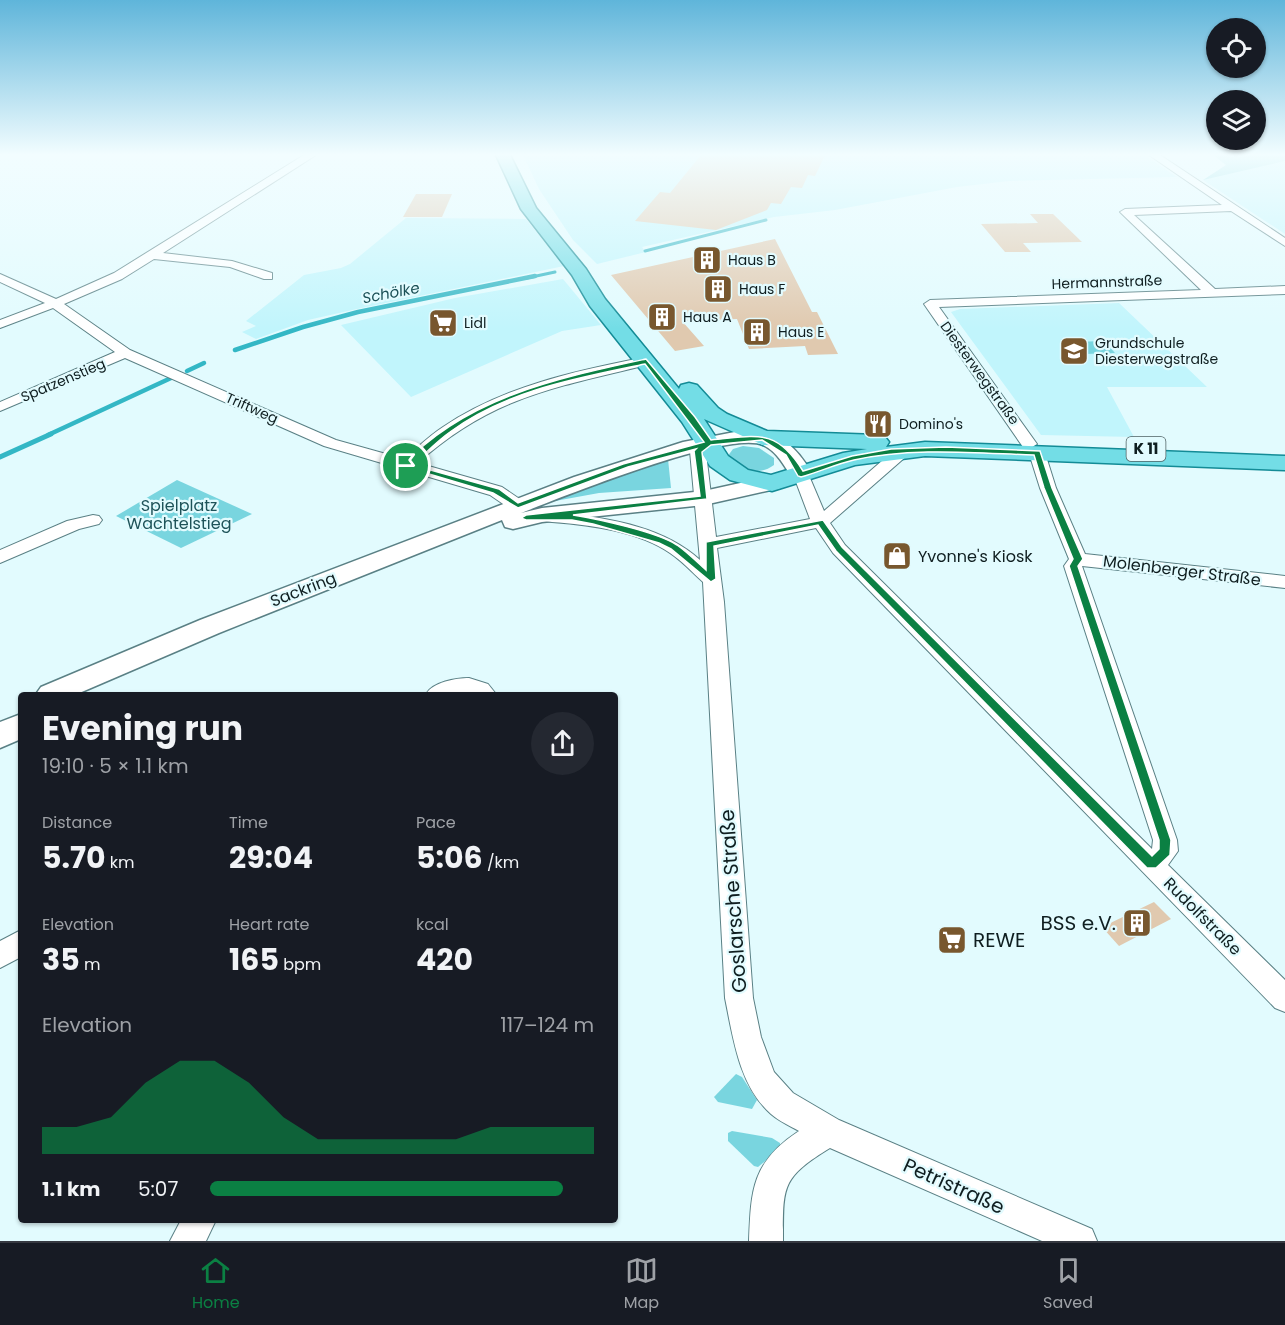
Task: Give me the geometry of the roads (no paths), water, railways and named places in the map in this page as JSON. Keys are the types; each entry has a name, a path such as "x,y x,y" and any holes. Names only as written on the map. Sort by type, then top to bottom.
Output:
{"main road":[{"name":"K 11","path":"533,213 580,273 597,302 646,361 697,412 763,438 789,454 801,474"},
{"name":"K 11","path":"542,213 697,412 708,443 719,461 733,472 747,478 772,483 852,458 904,450 1033,448 1285,463"},
{"name":"K 11","path":"763,438 1285,456"},
{"name":"Sackring","path":"90,692 225,633 522,512 558,490 625,466 708,443 763,438"},
{"path":"522,512 704,498 772,483"},
{"name":"Sackring","path":"56,692 185,635 522,512"},
{"path":"0,719 18,710"},
{"path":"0,736 18,727"}],"street":[{"path":"0,324 104,284 219,213"},
{"path":"1126,213 1212,293"},
{"path":"1242,213 1285,243"},
{"path":"152,255 232,264 268,276"},
{"name":"Triftweg","path":"4,282 55,304 125,353 330,443 496,491 522,512"},
{"name":"Hermannstraße","path":"930,303 1285,290"},
{"name":"Diesterwegstraße","path":"930,303 1033,448 1078,559 1073,566 1165,840 1166,851 1152,864"},
{"name":"Spatzenstieg","path":"0,407 125,353"},
{"path":"406,466 448,430 491,406 527,390 563,379 646,361"},
{"name":"Goslarsche Straße","path":"708,443 698,451 709,544 739,998 747,1037 762,1081 782,1104 828,1131"},
{"path":"709,544 820,522 836,511 904,450"},
{"name":"Rudolfstraße","path":"801,474 820,522 839,549 1285,999"},
{"path":"522,512 594,521 662,542 674,547 711,579"},
{"path":"0,557 73,525 93,520"},
{"name":"Molenberger Straße","path":"1078,559 1285,582"},
{"path":"442,692 455,686 472,685 483,692"},
{"path":"0,956 18,944"},
{"path":"766,1241 766,1200 775,1171 788,1156 828,1131"},
{"name":"Petristraße","path":"828,1131 1080,1241"},
{"path":"187,1241 199,1223"}],"waterway":[{"name":"Schölke","path":"645,251 766,220"},
{"name":"Schölke","path":"527,278 555,272"},
{"name":"Schölke","path":"235,350 303,327 358,312 535,276"},
{"name":"Schölke","path":"187,371 204,363"},
{"name":"Schölke","path":"48,435 171,378"},
{"name":"Schölke","path":"0,457 51,434"}],"place":[{"name":"Haus B","path":"707,260"},
{"name":"Haus F","path":"718,289"},
{"name":"Haus A","path":"662,317"},
{"name":"Lidl","path":"443,323"},
{"name":"Haus E","path":"757,332"},
{"name":"Grundschule Diesterwegstraße","path":"1074,351"},
{"name":"Domino's","path":"878,424"},
{"name":"Yvonne's Kiosk","path":"897,556"},
{"name":"BSS e.V.","path":"1137,923"},
{"name":"REWE","path":"952,940"}],"park label":[{"name":"Spielplatz Wachtelstieg","path":"179,514"}]}
